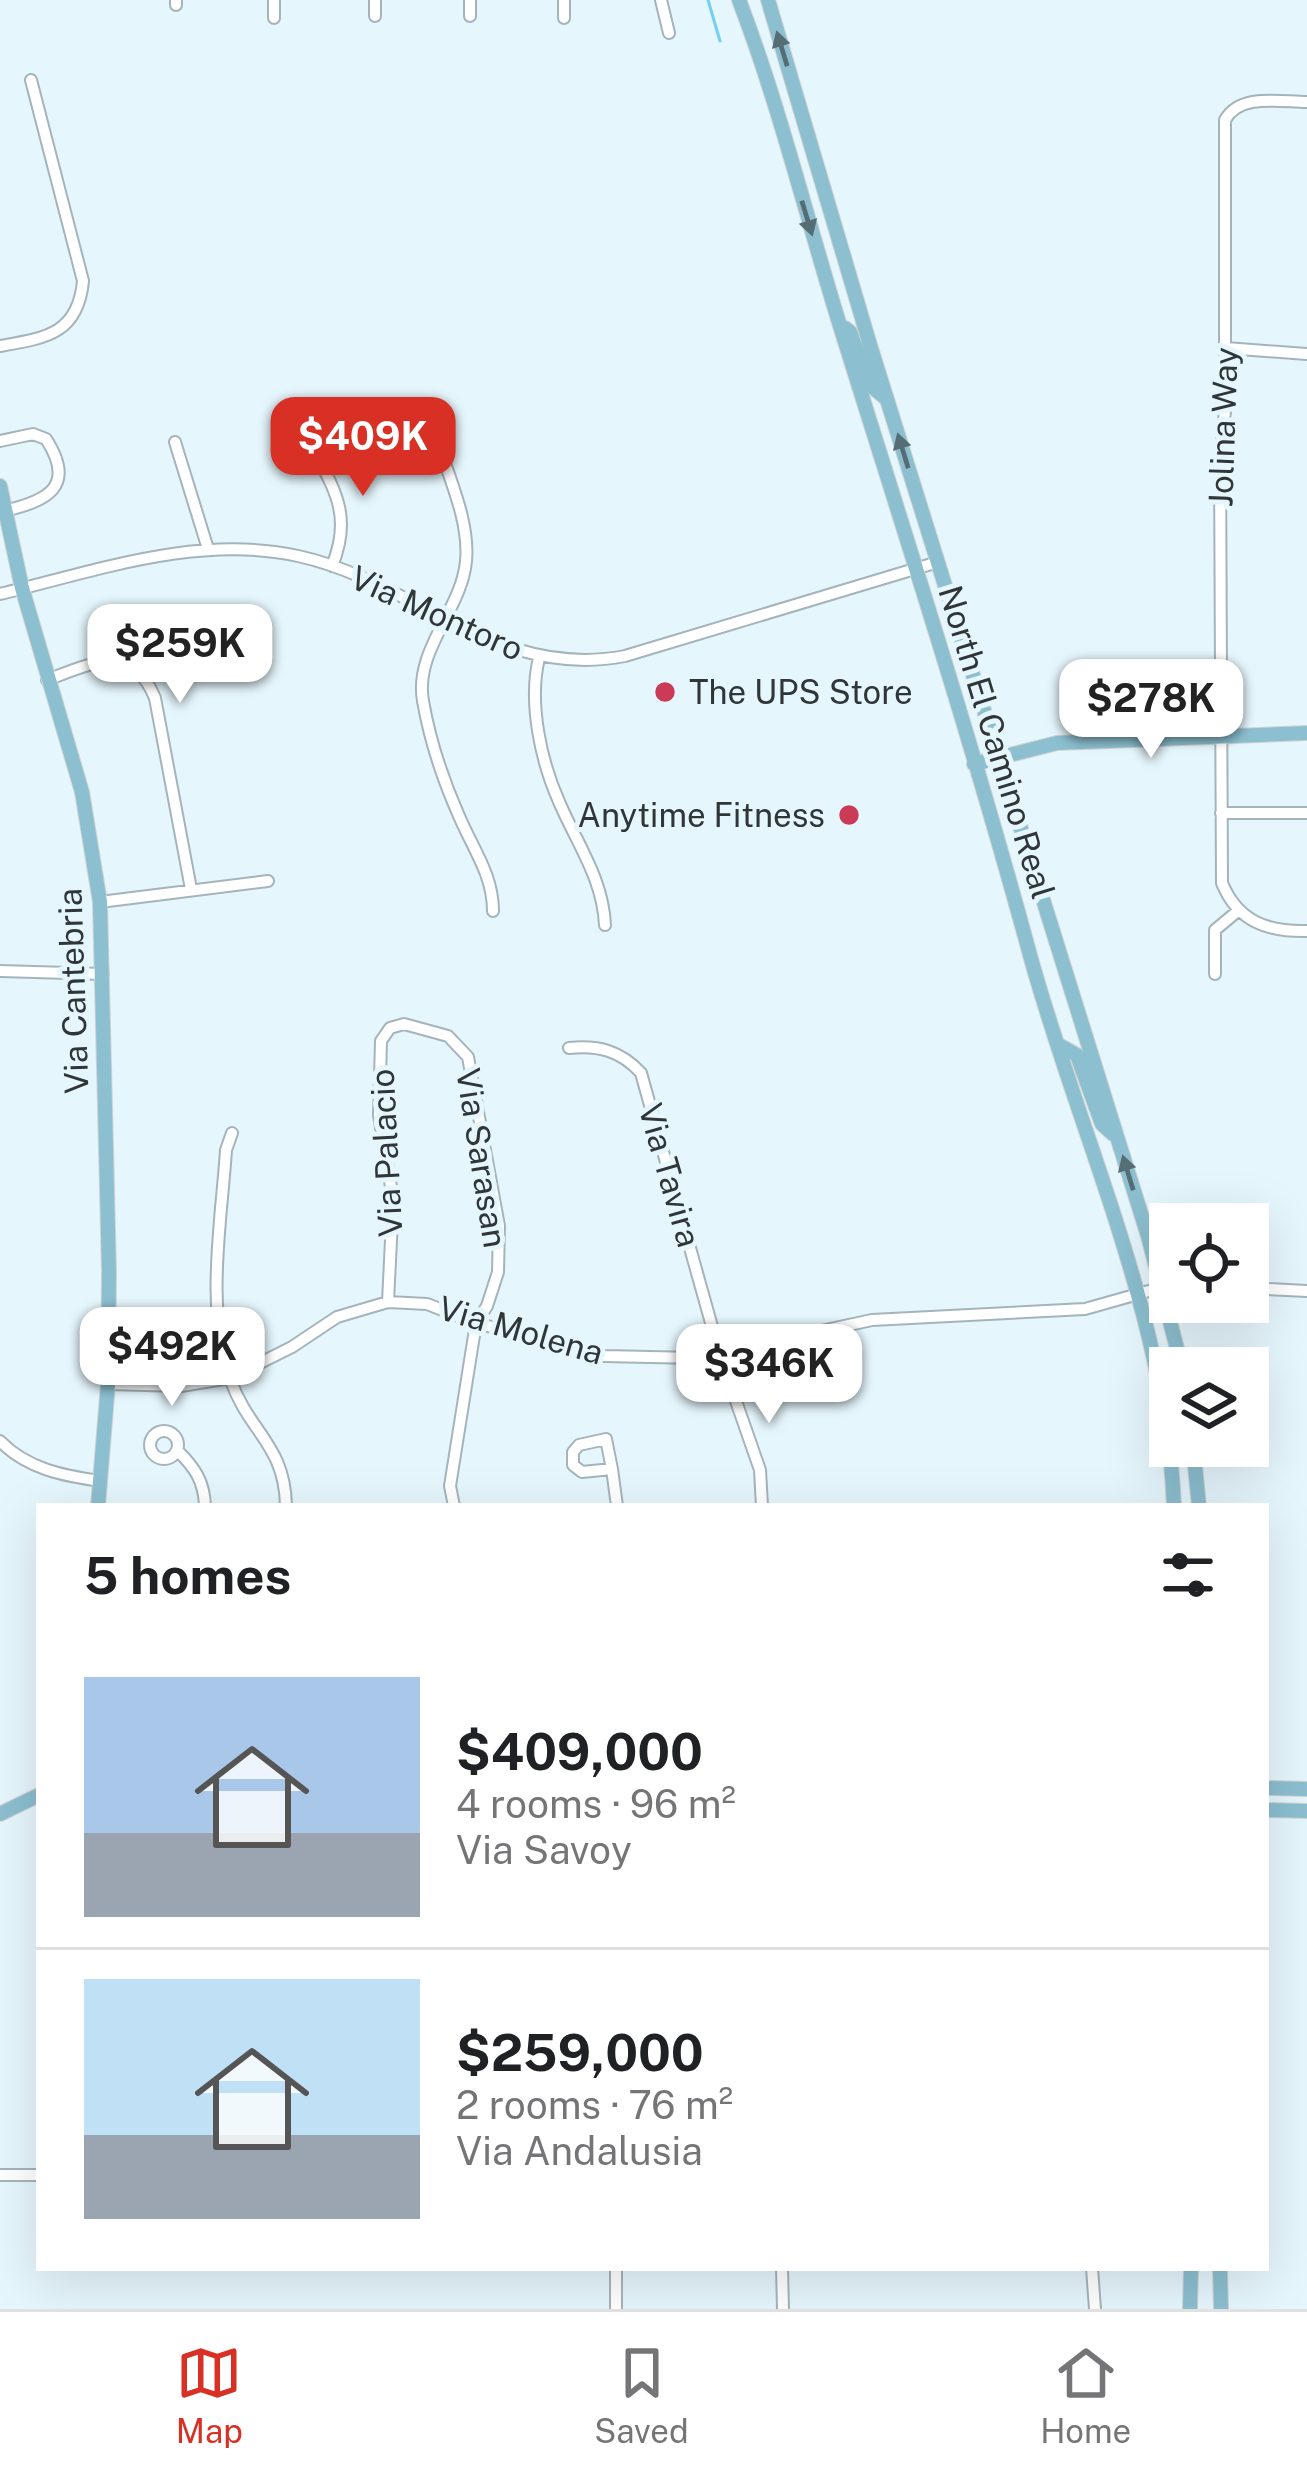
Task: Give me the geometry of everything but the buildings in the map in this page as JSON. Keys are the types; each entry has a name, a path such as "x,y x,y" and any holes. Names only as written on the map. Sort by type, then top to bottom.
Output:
{"main road":[{"name":"North El Camino Real","path":"739,0 1137,1292 1151,1343 1174,1503"},
{"name":"North El Camino Real","path":"768,0 887,399 1149,1236"},
{"path":"839,324 850,332 870,385 887,399"},
{"name":"Via Cantebria","path":"0,486 22,588 82,792 100,902 108,1384 98,1503"},
{"path":"974,764 1057,743 1307,733"},
{"path":"1059,1046 1077,1055 1102,1124 1117,1138"},
{"path":"1151,1343 1153,1347"},
{"path":"1194,1467 1199,1503"},
{"path":"1173,1482 1182,1491 1184,1503"},
{"path":"1269,1788 1307,1789"},
{"path":"0,1814 36,1797"},
{"path":"1269,1810 1307,1811"},
{"path":"1190,2309 1191,2271"},
{"path":"1220,2271 1221,2309"}],"street":[{"path":"274,0 274,18"},
{"path":"375,0 375,16"},
{"path":"470,0 470,16"},
{"path":"564,0 564,18"},
{"path":"661,0 669,33"},
{"path":"0,346 63,328 81,303 82,281 31,80"},
{"name":"Jolina Way","path":"1239,910 1222,883 1220,459 1226,348 1225,120 1227,113 1244,102 1307,102"},
{"path":"1226,348 1307,354"},
{"path":"0,441 33,434 46,440 57,469 53,492 39,502 4,511"},
{"path":"435,434 466,548 462,582 428,657 423,701 442,777 490,880 494,911"},
{"path":"308,439 343,514 341,545 332,566"},
{"path":"175,442 208,549"},
{"name":"Via Montoro","path":"0,594 208,549 269,550 332,566 538,658 580,662 625,656 938,562"},
{"path":"538,658 534,676 542,750 557,800 604,893 605,925"},
{"path":"47,680 108,661 121,662 147,679 155,698 190,889"},
{"path":"1221,813 1307,813"},
{"path":"100,902 268,881"},
{"path":"1215,974 1215,930 1239,910 1263,928 1307,931"},
{"path":"0,971 103,974"},
{"name":"Via Palacio","path":"388,1302 393,1199 379,1115 381,1041 390,1028 409,1026"},
{"name":"Via Sarasan","path":"409,1026 448,1036 467,1057 499,1226 499,1272 476,1323 450,1486 453,1503"},
{"name":"Via Tavira","path":"569,1048 590,1046 613,1052 627,1058 641,1073 720,1355 760,1470 762,1503"},
{"path":"232,1133 226,1150 215,1294 230,1378 276,1454 284,1472 286,1503"},
{"name":"Via Molena","path":"108,1384 181,1386 230,1378 292,1347 337,1317 388,1302 427,1304 476,1323 604,1356 638,1359 720,1355 872,1320 1085,1309 1149,1289"},
{"path":"1269,1289 1307,1291"},
{"path":"0,1441 20,1457 60,1476 101,1481"},
{"path":"178,1450 195,1468 205,1503"},
{"path":"612,1469 617,1503"},
{"path":"0,2175 36,2175"},
{"path":"616,2271 616,2309"},
{"path":"782,2271 783,2309"},
{"path":"1092,2271 1095,2309"}],"waterway":[{"path":"708,0 720,41"}],"place":[{"name":"The UPS Store","path":"665,692"},
{"name":"Anytime Fitness","path":"849,815"}]}
